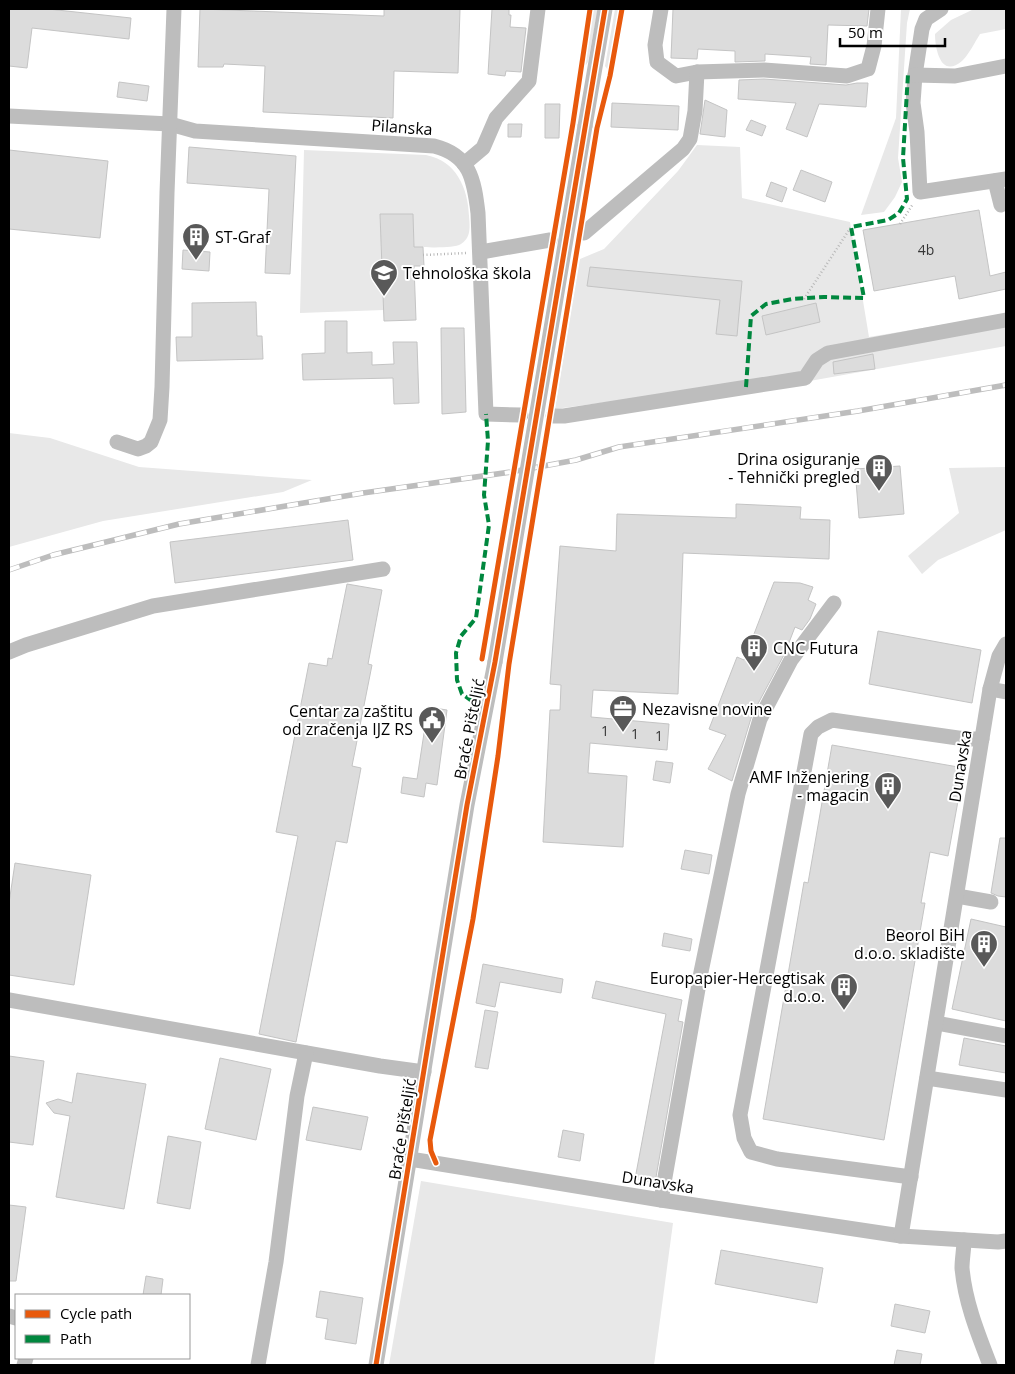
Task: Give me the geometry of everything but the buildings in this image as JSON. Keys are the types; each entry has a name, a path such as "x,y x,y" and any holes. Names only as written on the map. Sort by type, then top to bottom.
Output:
{"street":[{"path":"117,442 138,449 146,446 151,442 160,420 174,9"},
{"path":"521,415 486,414 481,252 477,199 472,180 464,164 483,148 496,118 529,81 538,9"},
{"name":"Braće Pišteljić","path":"376,1365 467,805 495,662 605,9"},
{"path":"661,9 656,45 657,62 676,76 697,72 764,70 848,76 868,69 874,46 878,9"},
{"path":"941,9 926,19 922,29 915,75 913,103 917,132 920,192 1001,180 1001,205"},
{"path":"915,75 955,76 1006,66"},
{"path":"584,234 684,149 690,139 695,111 697,72"},
{"name":"Pilanska","path":"9,116 170,124 195,131 434,146 456,154 464,164"},
{"path":"481,252 550,240"},
{"path":"553,416 564,416 805,378 817,360 828,353 1006,320"},
{"path":"9,652 152,606 382,569"},
{"path":"660,1200 701,972 738,794 760,719 791,660 834,603"},
{"name":"Dunavska","path":"901,1236 990,689 999,656 1006,644"},
{"path":"990,689 1006,692"},
{"path":"912,1177 777,1159 751,1152 744,1138 740,1115 811,734 818,727 832,720 965,739 982,739"},
{"path":"957,896 990,902"},
{"path":"9,1000 424,1072"},
{"path":"936,1023 1006,1036"},
{"path":"258,1365 276,1262 297,1096 306,1053"},
{"path":"927,1078 1006,1090"},
{"name":"Dunavska","path":"410,1159 660,1200 901,1236 1006,1241"},
{"path":"964,1240 962,1266 966,1294 990,1365"}],"path":[{"path":"900,224 920,192"},
{"path":"804,299 851,227"},
{"path":"423,255 481,252"}],"shaded area":[{"path":"592,9 598,9 586,65 583,63 583,60"},
{"path":"615,9 620,9 608,70 605,66"},
{"path":"901,9 910,9 907,23 898,158 902,182 895,197 884,212 861,215 896,118"},
{"path":"974,9 1006,9 1006,29 980,34 962,61 955,66 944,64 938,54 935,34 951,20"},
{"path":"697,145 740,147 742,198 850,222 869,337 1006,314 1006,346 742,393 742,384 555,409 580,259 604,249 678,171"},
{"path":"304,150 426,155 437,158 453,170 463,186 468,206 469,232 467,239 461,244 452,247 414,247 413,214 380,214 384,310 300,313"},
{"path":"9,433 50,438 139,467 312,480 283,492 103,521 9,547"},
{"path":"1006,467 1006,530 938,560 922,574 908,556 959,513 949,468"},
{"path":"421,1181 673,1223 654,1365 389,1365"}],"railway":[{"path":"9,570 53,555 179,524 363,493 511,472 576,460 619,447 858,411 1006,385"}],"marked path":[{"path":"746,387 751,316 766,304 792,299 824,297 864,298 851,227 888,220 899,213 907,199 903,158 908,74"},
{"path":"472,701 462,694 457,680 456,653 461,636 476,618 489,525 484,495 488,441 486,414"}],"cycle path":[{"path":"482,659 573,123 590,9"},
{"path":"376,1365 467,805 495,662 605,9"},
{"path":"436,1163 431,1151 430,1140 473,919 498,756 509,664 597,128 610,76 622,9"}],"place":[{"name":"ST-Graf","path":"196,261"},
{"name":"Tehnološka škola","path":"384,297"},
{"name":"Drina osiguranje - Tehnički pregled","path":"879,492"},
{"name":"CNC Futura","path":"754,672"},
{"name":"Nezavisne novine","path":"623,733"},
{"name":"Centar za zaštitu od zračenja IJZ RS","path":"432,744"},
{"name":"AMF Inženjering - magacin","path":"888,810"},
{"name":"Beorol BiH d.o.o. skladište","path":"984,968"},
{"name":"Europapier-Hercegtisak d.o.o.","path":"844,1011"}]}
